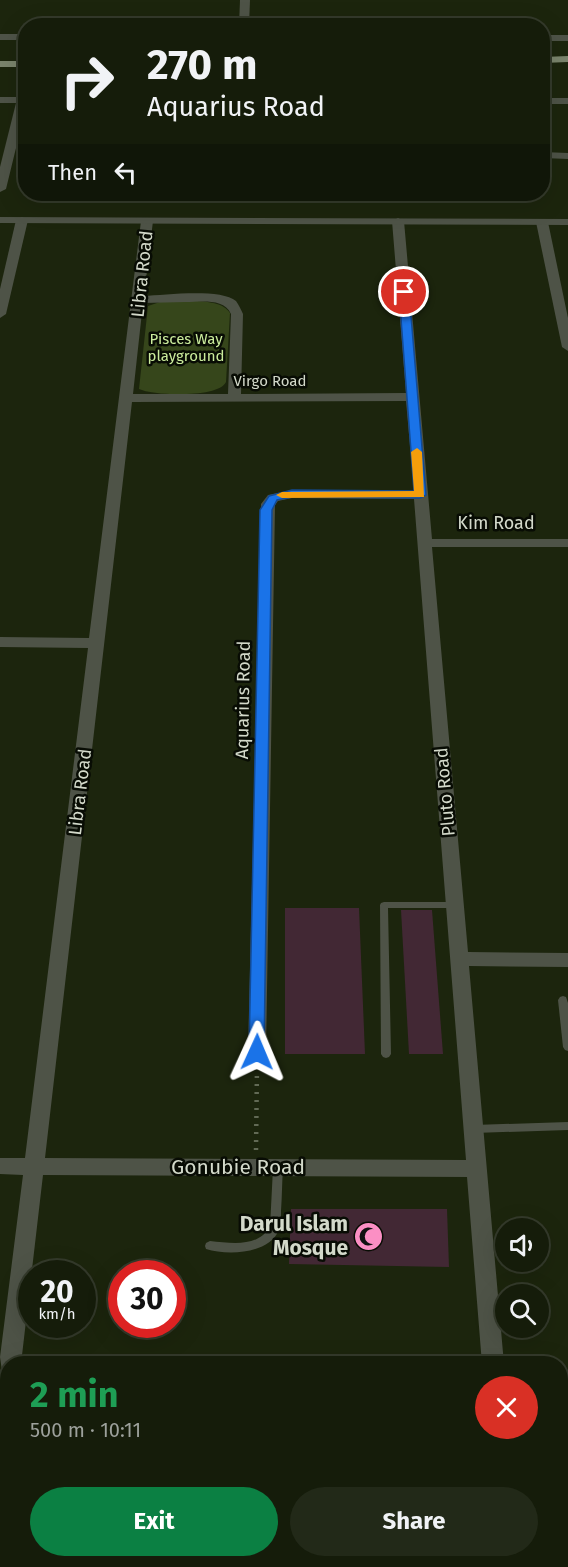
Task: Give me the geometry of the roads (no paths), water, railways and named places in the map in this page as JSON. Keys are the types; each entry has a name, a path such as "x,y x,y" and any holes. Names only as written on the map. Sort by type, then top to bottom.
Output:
{"main road":[{"path":"550,60 568,59"},
{"path":"0,64 18,64"},
{"path":"550,65 568,65"}],"street":[{"path":"244,18 245,0"},
{"path":"0,37 18,37"},
{"path":"550,38 568,38"},
{"path":"0,100 18,100"},
{"path":"550,101 568,101"},
{"path":"0,189 14,154 18,132"},
{"path":"550,156 568,156"},
{"path":"0,220 568,222"},
{"path":"0,315 22,220"},
{"name":"Libra Road","path":"11,1356 147,221"},
{"name":"Pluto Road","path":"398,221 492,1356"},
{"path":"542,222 568,347"},
{"path":"139,300 213,299 226,301 234,306 237,314 234,398"},
{"name":"Virgo Road","path":"127,398 413,397"},
{"name":"Aquarius Road","path":"257,1052 266,510 273,498 292,494 420,495"},
{"name":"Kim Road","path":"424,543 568,543"},
{"path":"0,642 98,643"},
{"path":"459,959 568,960"},
{"name":"Gonubie Road","path":"0,1166 477,1169"}],"lane":[{"path":"386,1054 384,905 455,904"},
{"path":"563,1000 568,1047"},
{"path":"474,1129 568,1126"},
{"path":"210,1246 251,1247 272,1236 275,1228 278,1168"}],"place":[{"name":"Darul Islam Mosque","path":"369,1236"}],"park label":[{"name":"Pisces Way playground","path":"186,348"}]}
